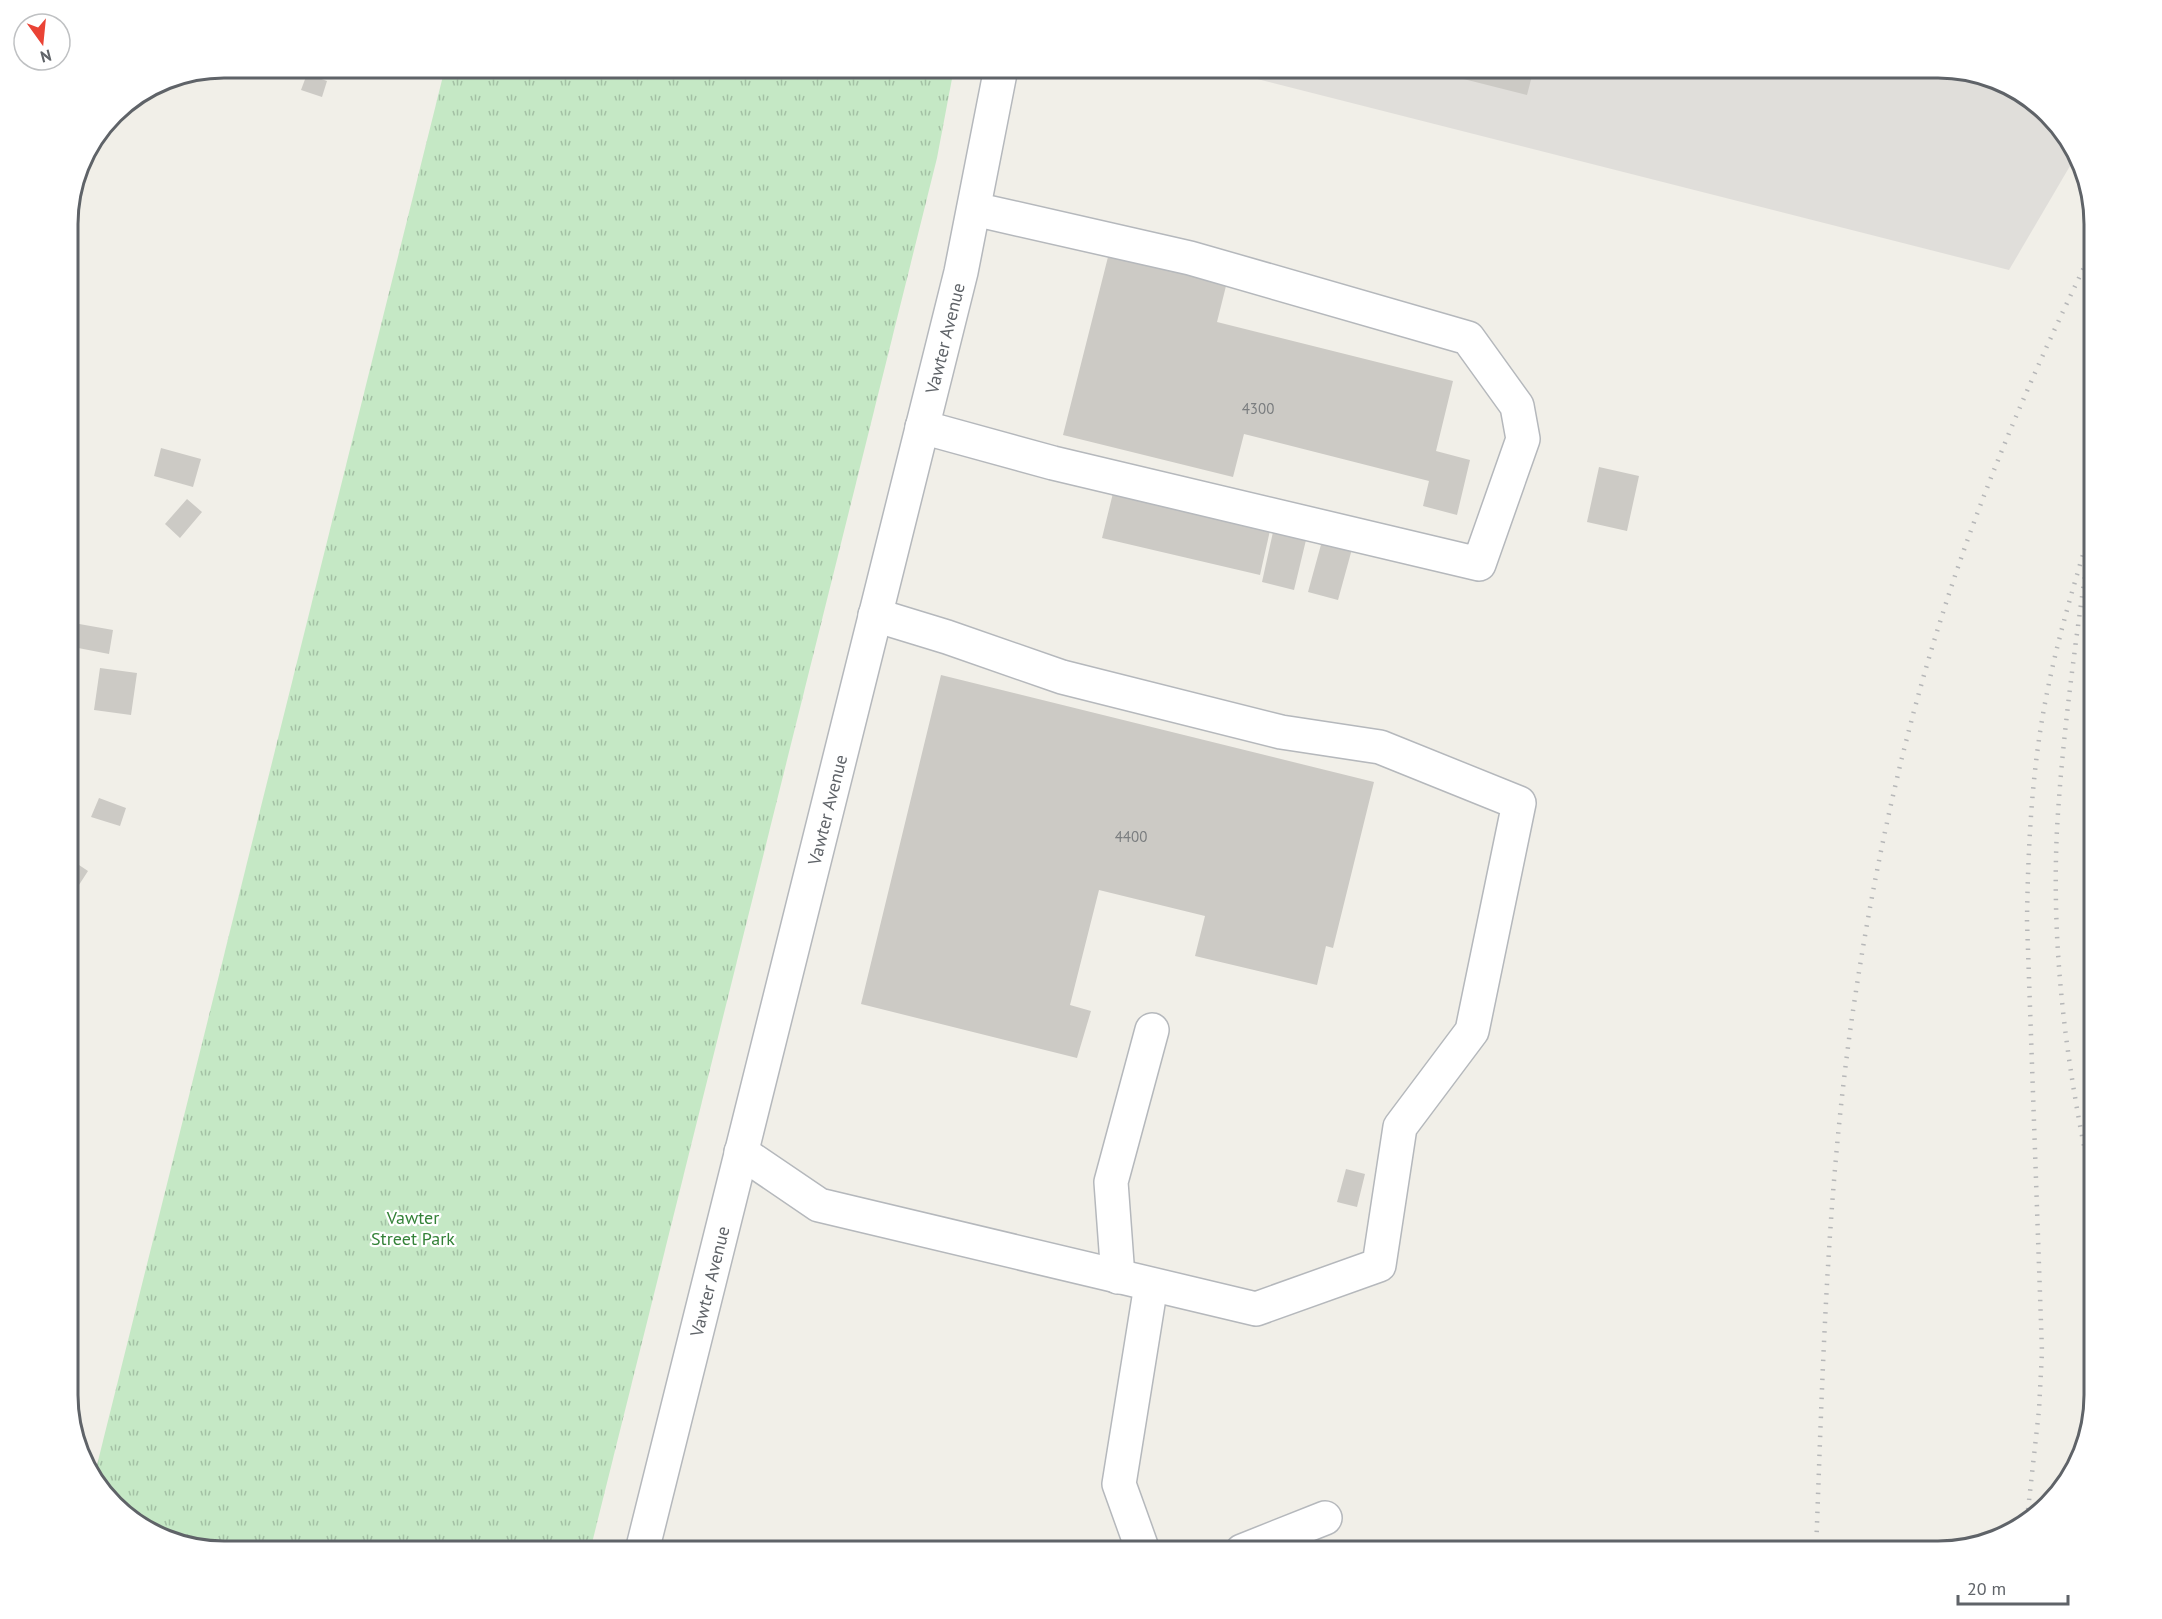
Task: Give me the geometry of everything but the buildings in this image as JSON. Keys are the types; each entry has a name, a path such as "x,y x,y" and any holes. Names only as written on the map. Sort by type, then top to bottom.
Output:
{"street":[{"name":"Vawter Avenue","path":"644,1541 922,427 974,209 999,78"},
{"path":"922,427 1053,463 1479,564 1523,440 1517,406 1489,371 1468,338 1190,258 974,209"},
{"path":"741,1152 819,1205 1256,1309 1379,1265 1400,1127 1472,1031 1519,803 1380,747 1281,732 1062,677 875,615"},
{"path":"1118,1277 1111,1182 1152,1030"},
{"path":"1139,1541 1119,1484 1151,1285"},
{"path":"1267,1541 1325,1518"}],"shaded area":[{"path":"1253,78 1947,78 1966,81 2002,93 2027,108 2054,135 2071,164 2009,270"}],"green space":[{"name":"Vawter Street Park","path":"443,78 952,78 937,158 592,1541 205,1540 160,1526 135,1511 108,1484 97,1466"}],"railway":[{"path":"1816,1541 1828,1271 1838,1130 1856,991 1881,851 1926,667 1956,574 2010,431 2084,268"},
{"path":"2028,1509 2039,1410 2042,1352 2027,921 2028,863 2038,746 2048,688 2084,551"},
{"path":"2084,583 2062,763 2056,875 2056,921 2063,1012 2084,1148"}]}
